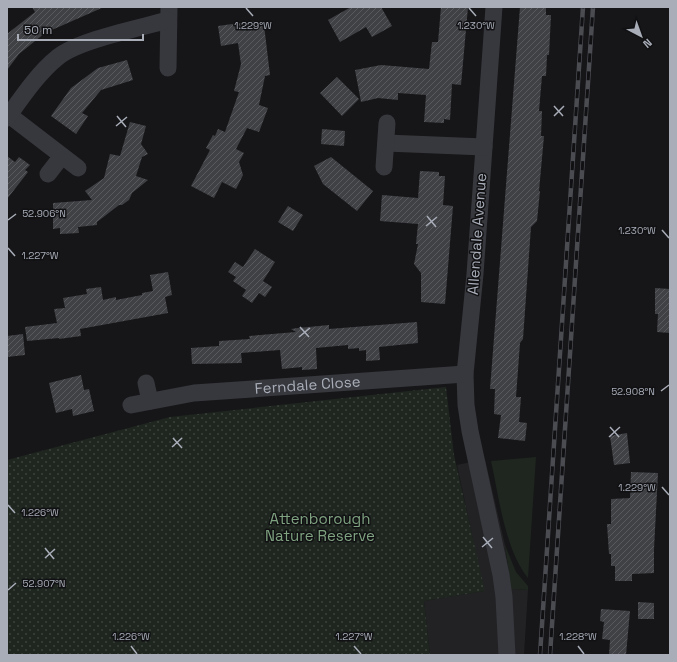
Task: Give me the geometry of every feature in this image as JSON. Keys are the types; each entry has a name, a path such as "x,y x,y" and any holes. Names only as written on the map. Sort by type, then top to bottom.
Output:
{"street":[{"name":"Allendale Avenue","path":"494,7 466,374 466,405 504,597 507,655"},
{"path":"78,168 8,116 44,70 59,56 85,44 168,14 168,68"},
{"path":"384,166 387,123"},
{"path":"386,143 484,147"},
{"path":"48,174 62,156"},
{"name":"Ferndale Close","path":"131,405 194,393 466,374"},
{"path":"146,383 150,401"}],"shaded area":[{"path":"485,459 505,545 511,589 528,590 524,655 430,655 424,601 484,591 457,465"}],"green space":[{"name":"Attenborough Nature Reserve","path":"446,387 454,455 485,591 424,601 430,655 7,655 7,460 170,417"},
{"path":"536,457 528,578 520,566 508,538 491,461"},
{"path":"505,545 516,572 528,586 528,590 511,589"}],"building":[{"path":"32,7 104,7 45,33 19,54 7,70 7,34 35,12"},
{"path":"351,7 381,7 392,26 372,37 366,27 340,42 328,20"},
{"path":"441,7 468,7 461,85 452,84 450,120 444,119 444,123 424,122 426,95 398,93 398,100 378,98 361,102 355,70 381,65 429,69 432,42 438,42"},
{"path":"520,7 546,7 546,15 551,15 549,55 547,55 546,76 542,76 539,111 542,111 541,136 544,136 540,191 537,221 531,227 523,339 520,343 516,397 521,397 519,422 527,423 525,441 498,438 501,415 494,414 495,389 490,389"},
{"path":"254,21 255,26 264,25 270,75 265,76 259,105 268,108 259,132 247,128 236,149 244,153 239,162 243,175 236,189 222,182 214,198 191,186 210,150 206,148 213,135 215,136 218,129 225,132 239,92 234,91 241,64 238,43 221,46 218,26"},
{"path":"127,60 133,80 101,90 82,113 88,116 76,134 51,116 71,88 98,68"},
{"path":"337,77 359,99 342,116 320,93"},
{"path":"130,122 146,126 141,144 148,154 142,157 136,176 148,180 132,193 129,200 122,205 119,205 97,222 97,225 78,227 79,233 60,234 60,228 53,229 53,203 92,200 85,191 104,178 110,154 120,156"},
{"path":"322,129 345,131 344,146 321,144"},
{"path":"7,156 15,162 19,157 30,165 25,170 28,172 7,199"},
{"path":"331,157 373,191 357,211 323,184 314,166"},
{"path":"420,171 439,172 439,176 445,176 443,205 453,206 445,304 421,302 421,273 414,264 418,244 416,244 418,224 380,221 382,195 418,198"},
{"path":"288,206 303,215 293,231 278,222"},
{"path":"255,249 275,262 263,281 272,287 265,297 259,293 252,303 242,296 246,290 233,281 236,277 228,272 235,262 243,267"},
{"path":"168,272 172,295 165,297 168,313 80,329 81,336 27,341 25,327 57,323 54,309 65,308 63,298 87,294 86,289 101,287 103,300 116,297 116,300 142,295 142,293 153,291 150,275"},
{"path":"655,288 670,289 670,333 657,332 658,314 655,314"},
{"path":"417,322 418,343 379,347 380,360 366,361 366,350 359,351 359,348 348,349 348,345 316,348 317,369 302,370 302,367 282,369 280,350 241,353 242,363 192,364 191,348 219,346 219,341 250,339 249,336 296,332 291,329 329,325 329,329"},
{"path":"23,334 25,355 7,357 7,336"},
{"path":"81,375 84,390 89,389 94,411 73,416 72,409 56,413 49,383"},
{"path":"627,433 630,463 614,465 610,436"},
{"path":"631,472 658,473 654,573 632,574 632,581 615,581 615,566 611,566 611,554 609,554 607,524 611,524 611,499 630,498"},
{"path":"638,602 654,603 654,619 638,619"},
{"path":"601,609 630,611 626,655 609,655 610,640 602,639 604,622 600,621"}],"railway":[{"path":"540,655 583,7"},
{"path":"550,655 593,7"}]}
